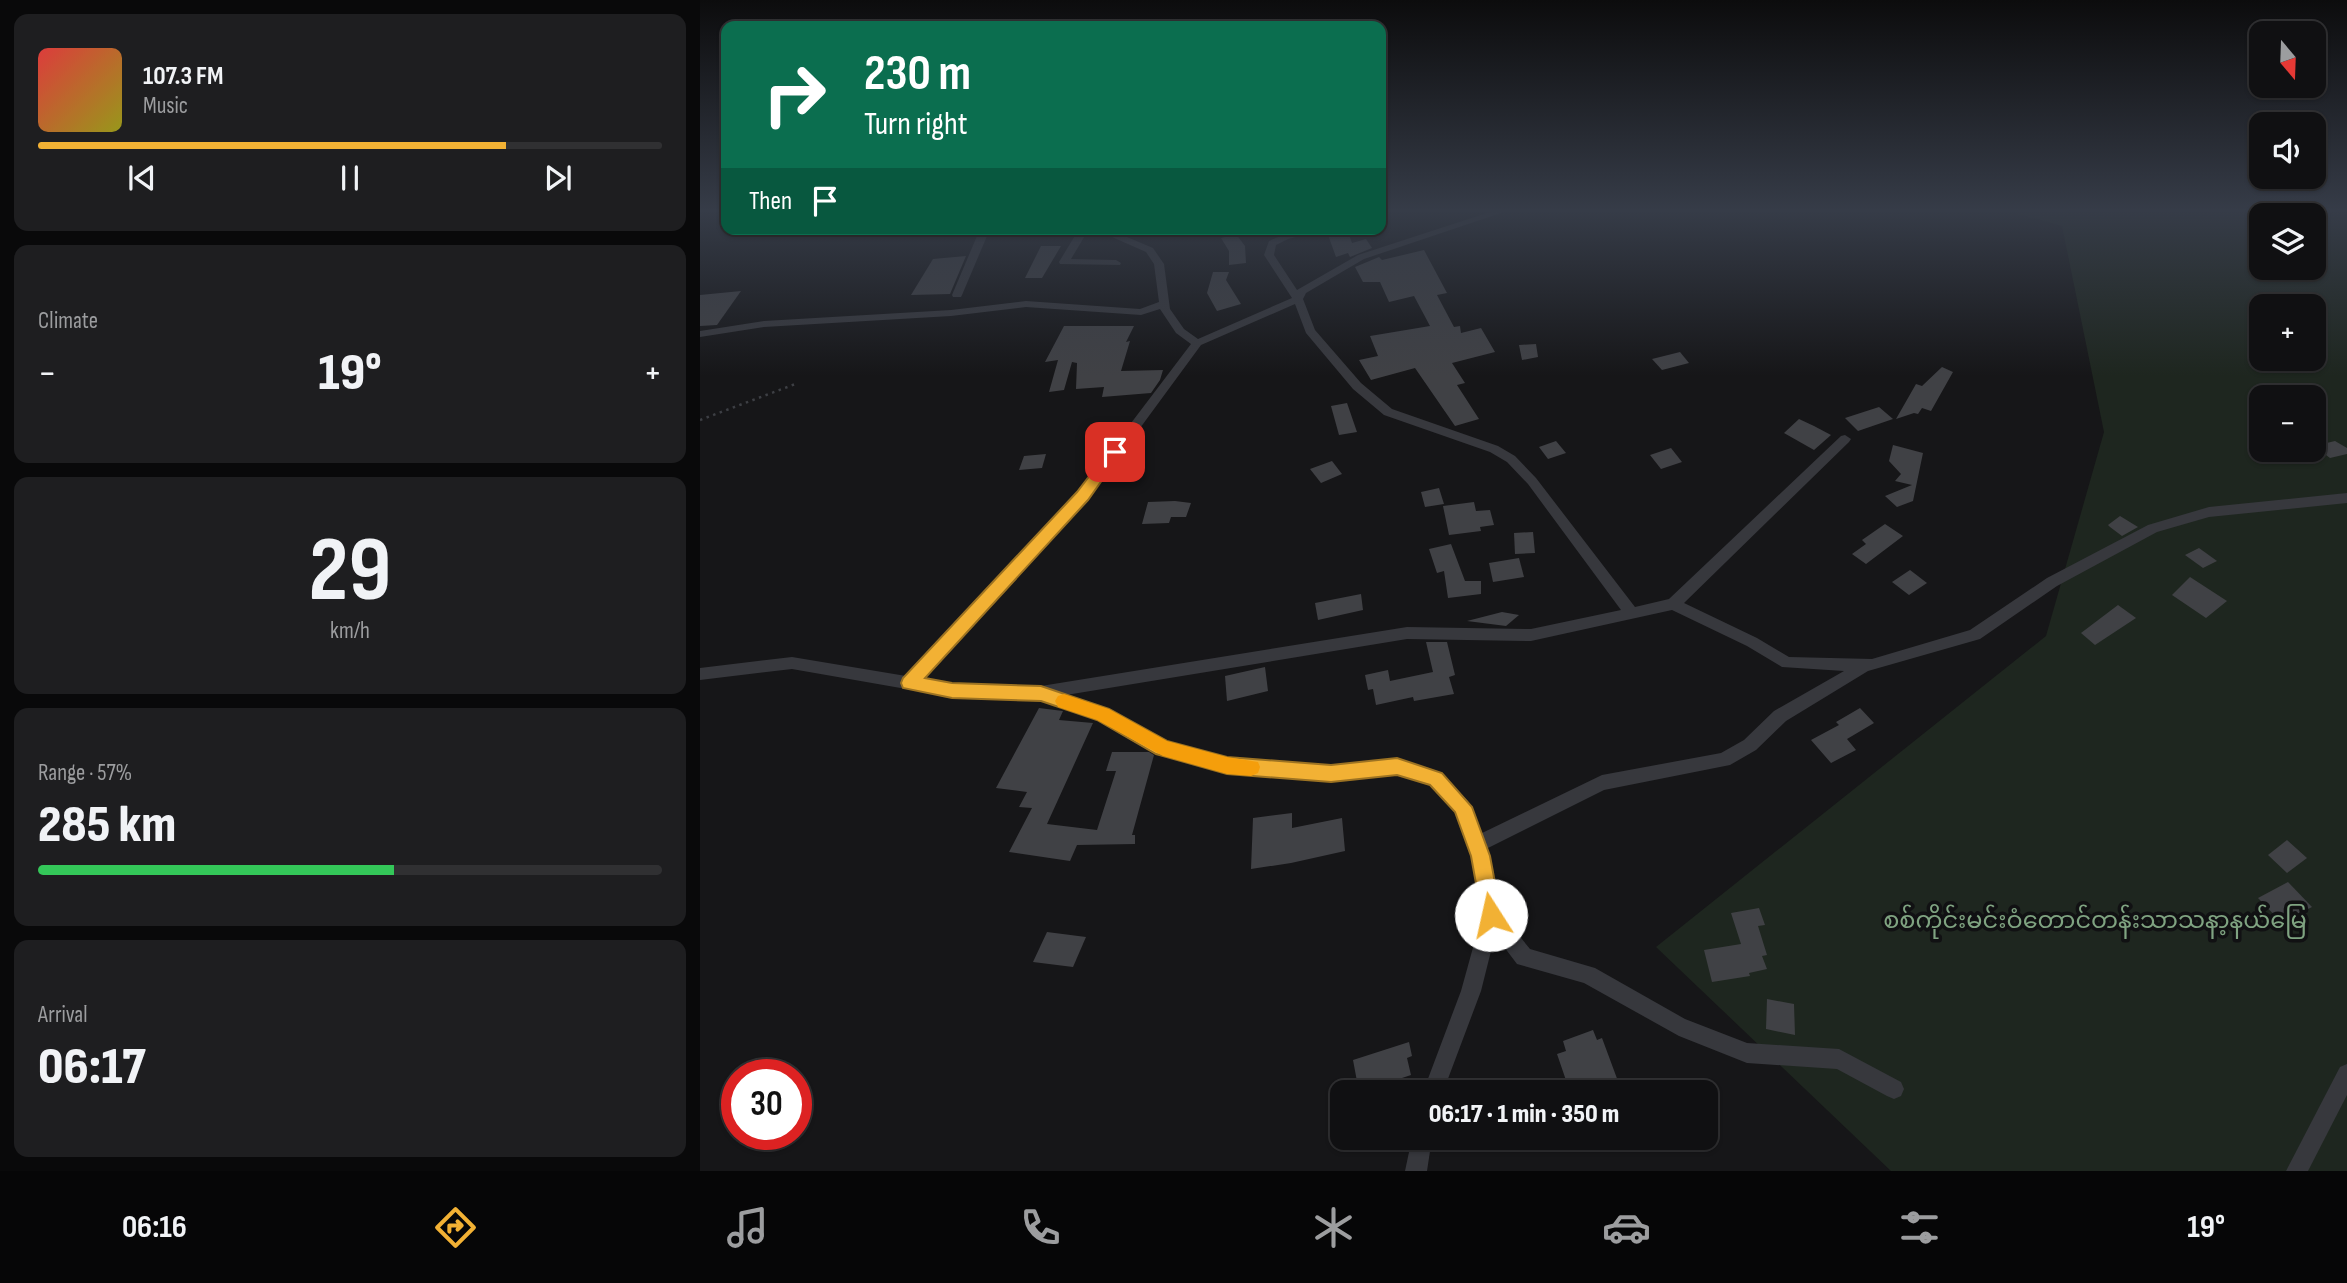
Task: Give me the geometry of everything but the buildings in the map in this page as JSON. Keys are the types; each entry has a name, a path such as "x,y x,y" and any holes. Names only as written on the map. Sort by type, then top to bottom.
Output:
{"street":[{"path":"957,295 969,267"},
{"path":"1159,267 1164,304 1180,331 1196,343"},
{"path":"1277,267 1298,299 1310,331 1357,386 1388,412 1494,449 1511,459 1532,481 1632,613"},
{"path":"909,683 1083,496 1196,343 1298,299 1301,290 1343,267"},
{"path":"700,334 764,324 951,313 1026,304 1141,312 1164,304"},
{"path":"700,674 792,663 952,691 1041,694 1408,633 1531,635 1673,604 1844,439"},
{"path":"1673,604 1787,663 1867,664 1975,635 2052,582 2153,528 2209,512 2347,498"},
{"path":"1476,845 1602,783 1724,760 1750,745 1780,716 1867,664"},
{"path":"1041,694 1103,715 1163,748 1227,766 1331,773 1397,766 1436,779 1462,807 1476,845 1491,915 1524,957 1588,975 1679,1026 1747,1053 1839,1059 1894,1089"},
{"path":"1438,1080 1471,992 1491,915"},
{"path":"2297,1171 2347,1074"},
{"path":"1416,1171 1420,1150"}],"path":[{"path":"700,420 798,383"}],"green space":[{"name":"စစ်ကိုင်းမင်းဝံတောင်တန်းသာသနာ့နယ်မြေ","path":"2070,267 2249,267 2249,280 2326,280 2326,267 2347,267 2347,1171 1891,1171 1656,947 2046,636 2104,432"}],"slow traffic":[{"path":"1064,701 1103,715 1163,748 1227,766 1251,767"}],"route":[{"path":"1115,452 1083,496 909,683 952,691 1041,694 1103,715 1163,748 1227,766 1331,773 1397,766 1436,779 1462,807 1480,856 1491,915"}]}
